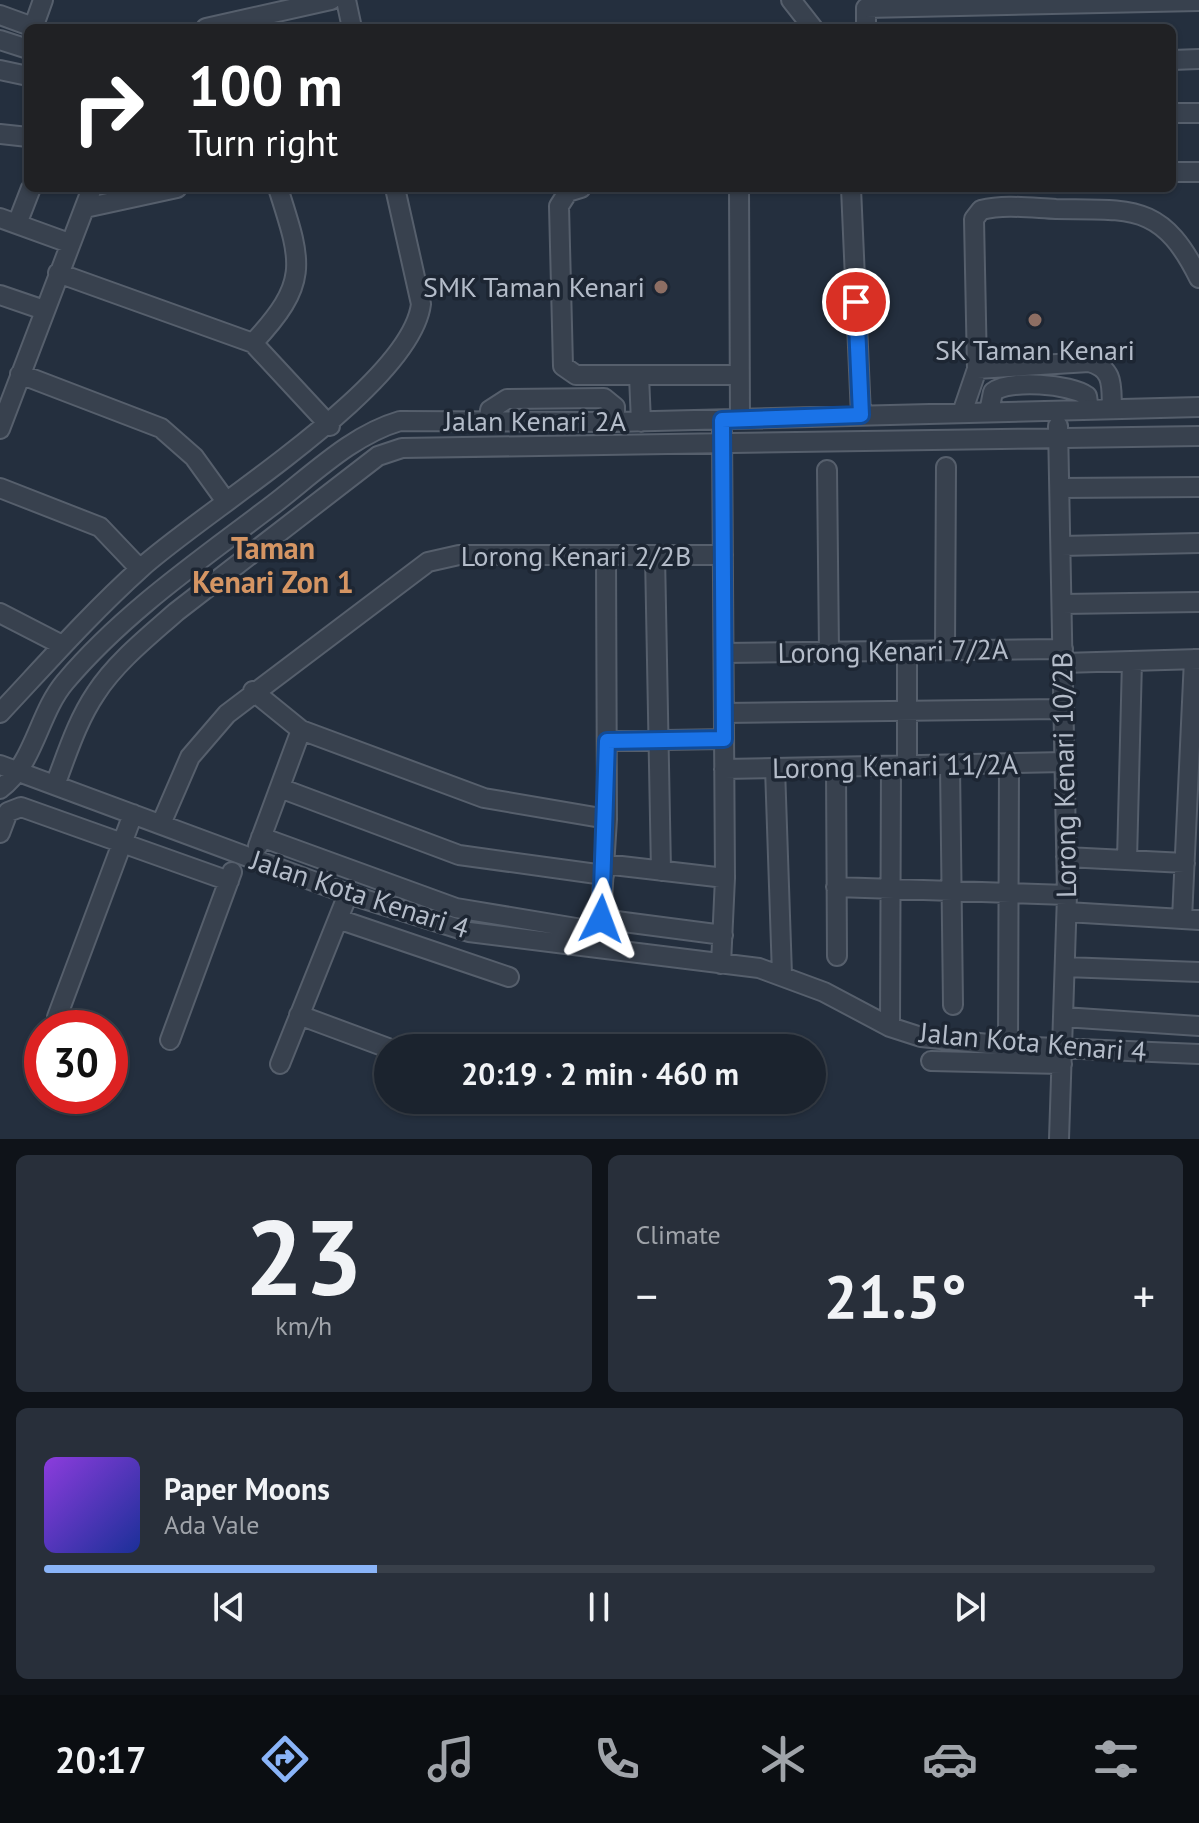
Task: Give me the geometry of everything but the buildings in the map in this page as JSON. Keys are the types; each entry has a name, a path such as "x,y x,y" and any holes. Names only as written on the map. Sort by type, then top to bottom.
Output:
{"street":[{"path":"34,24 43,0"},
{"path":"224,24 331,0"},
{"path":"346,0 346,24"},
{"path":"791,0 810,24"},
{"path":"866,24 866,8 1199,1"},
{"path":"0,15 24,24"},
{"path":"0,40 24,46"},
{"path":"1176,60 1199,59"},
{"path":"0,70 24,75"},
{"path":"1176,113 1199,113"},
{"path":"0,134 24,137"},
{"path":"1176,172 1199,172"},
{"path":"28,192 9,221 69,243"},
{"path":"0,429 91,192"},
{"path":"85,208 159,192"},
{"path":"253,343 282,313 298,270 293,237 279,192"},
{"path":"0,713 62,645 140,569 225,500 330,426 407,340 419,320 418,286 396,192"},
{"path":"568,192 559,206 563,366 576,375 739,375"},
{"path":"721,964 725,878 722,442 731,419 739,375 739,192"},
{"path":"851,192 861,415"},
{"path":"962,413 977,369 974,219 981,210 1124,210 1152,220 1174,235 1199,278"},
{"path":"58,273 253,343 330,426"},
{"path":"0,295 44,310"},
{"path":"977,369 1089,362 1101,366 1111,379 1112,409"},
{"path":"20,374 161,428 194,457 225,500"},
{"path":"639,376 641,422"},
{"path":"989,412 993,392 1006,385 1071,386 1087,396 1089,410"},
{"name":"Jalan Kenari 2A","path":"20,772 49,704 64,683 165,587 347,448 382,426 400,421 641,422 1199,407"},
{"name":"Lorong Kenari 10/2B","path":"1058,411 1067,903 1059,1139"},
{"name":"Jalan Kenari 2A","path":"55,785 81,718 97,691 176,612 378,456 402,448 1199,436"},
{"path":"945,650 946,467"},
{"path":"827,470 829,652"},
{"path":"1060,488 1199,487"},
{"path":"0,488 100,527 140,569"},
{"path":"246,525 262,547"},
{"path":"1061,546 1199,543"},
{"name":"Lorong Kenari 2/2B","path":"161,824 190,757 205,736 253,691 428,562 459,555 723,555"},
{"path":"600,933 607,819 606,555"},
{"path":"655,555 661,871"},
{"path":"1062,604 1199,602"},
{"path":"0,613 62,645"},
{"name":"Lorong Kenari 7/2A","path":"724,653 945,650 1132,661 1197,659"},
{"path":"890,1027 891,889 899,766 907,712 907,651"},
{"path":"836,887 1009,893 1191,919 1185,863 1194,790 1197,659"},
{"path":"1127,860 1132,661"},
{"path":"253,691 301,730 484,798 607,819"},
{"path":"724,713 1064,709"},
{"path":"170,1040 229,881 261,837 301,730"},
{"path":"607,741 724,739"},
{"name":"Lorong Kenari 11/2A","path":"724,769 1065,762"},
{"path":"1008,1046 1009,763"},
{"name":"Jalan Kota Kenari 4","path":"0,765 348,894 469,932 600,933 721,964 782,975 824,992 890,1027 921,1037 1008,1046 1062,1056 1199,1054"},
{"path":"950,765 953,1005"},
{"path":"836,767 837,956"},
{"path":"775,768 782,975"},
{"path":"0,789 20,772"},
{"path":"280,788 459,855 604,870 661,871 725,878"},
{"path":"0,833 8,812 21,807 229,881"},
{"path":"60,1010 124,846 133,814"},
{"path":"261,837 456,908 600,933 723,935"},
{"path":"1066,857 1185,863"},
{"path":"280,1064 348,894"},
{"path":"338,919 509,977"},
{"path":"1065,967 1199,972"},
{"path":"299,1015 374,1043"},
{"path":"1063,1017 1199,1026"},
{"path":"931,1061 1062,1056"}],"place":[{"name":"SMK Taman Kenari","path":"661,287"},
{"name":"SK Taman Kenari","path":"1035,320"}],"district":[{"name":"Taman Kenari Zon 1","path":"273,566"}],"route":[{"path":"601,919 607,819 607,741 724,739 722,420 861,415 856,302"}]}
